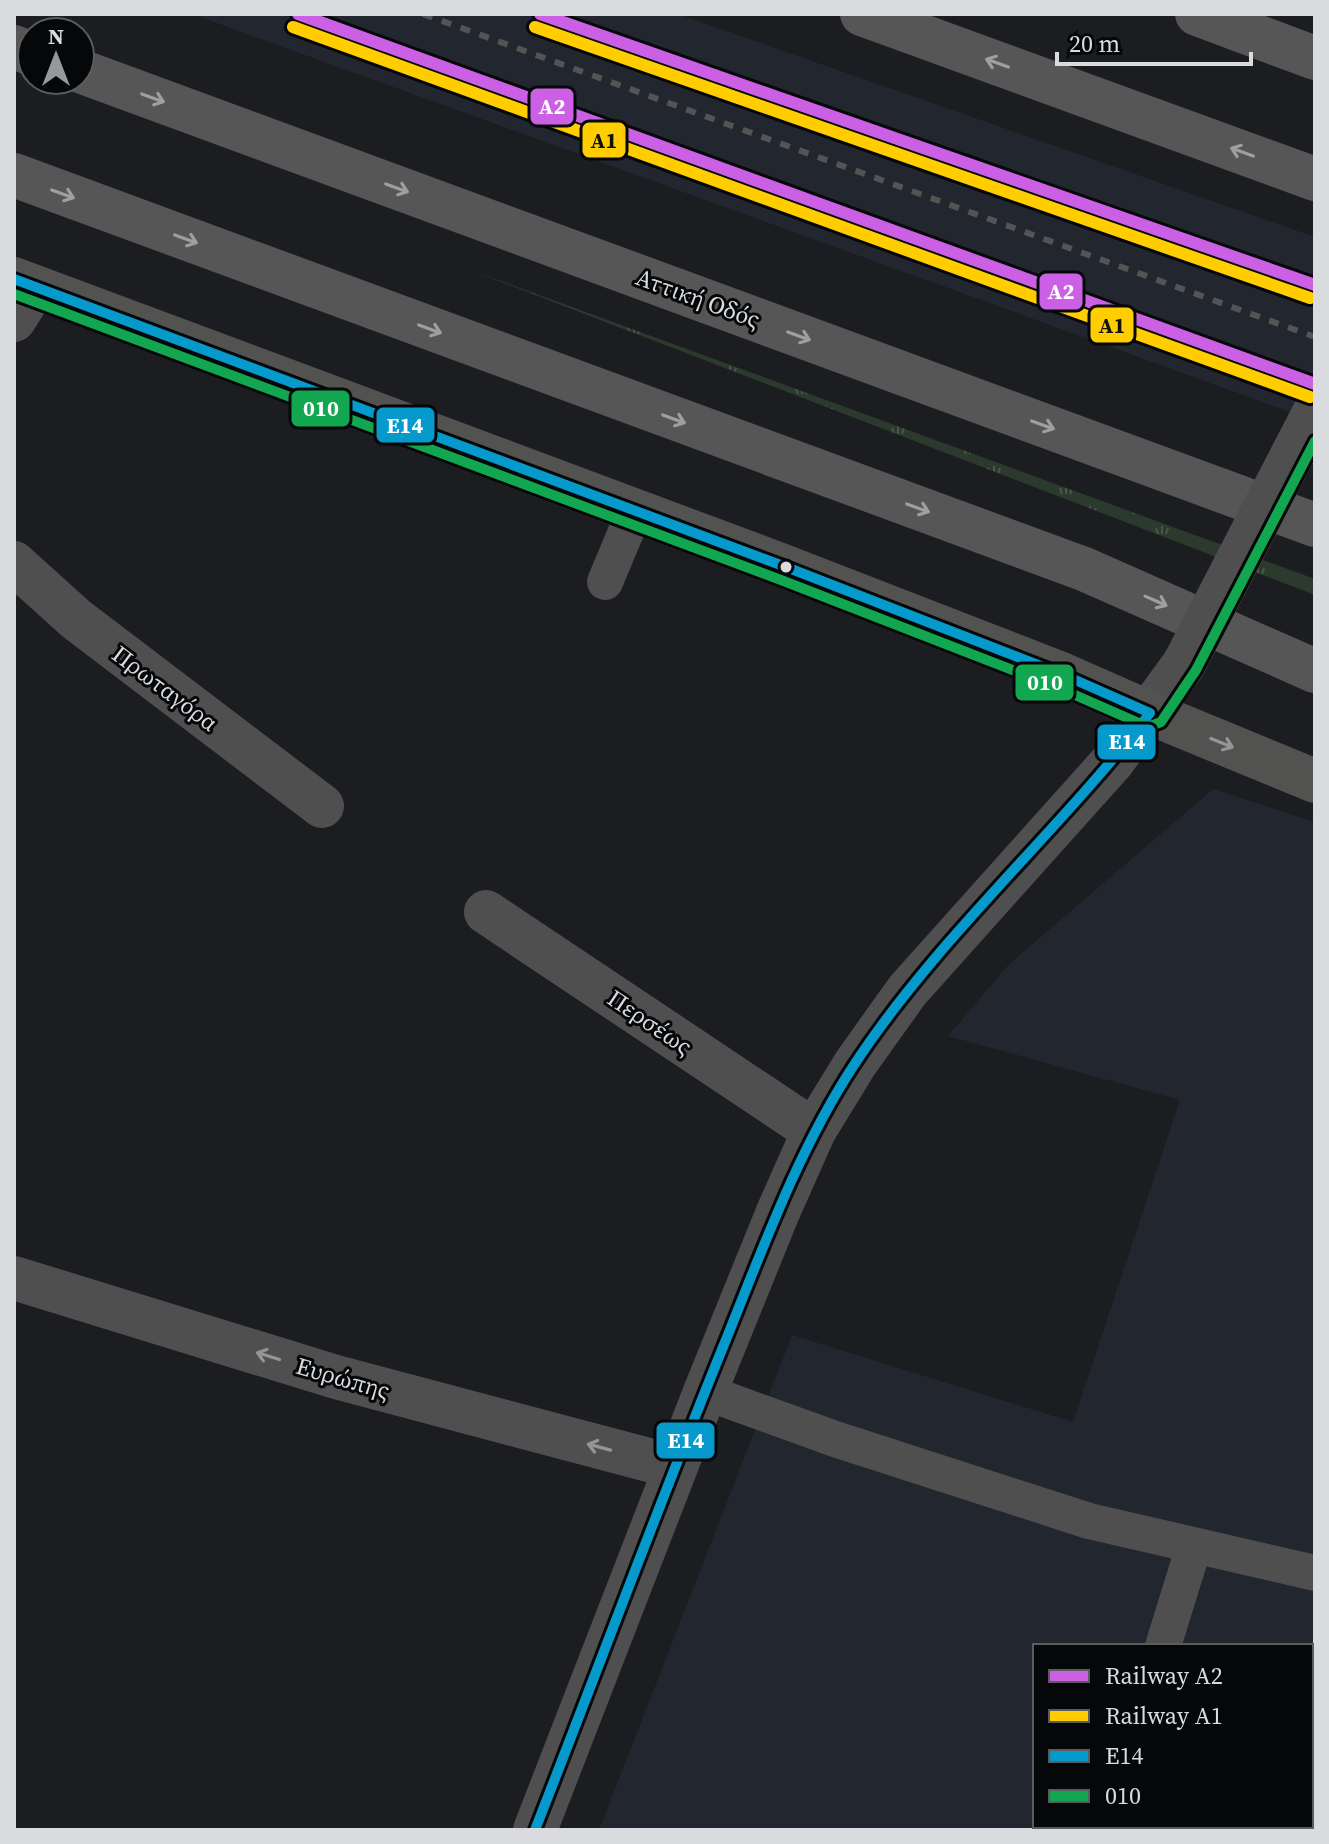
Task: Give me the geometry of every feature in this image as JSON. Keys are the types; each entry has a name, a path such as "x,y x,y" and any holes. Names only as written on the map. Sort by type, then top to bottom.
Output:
{"highway":[{"path":"862,14 1315,179"},
{"path":"1197,14 1315,58"},
{"name":"Αττική Οδός","path":"96,77 1315,525"},
{"path":"14,175 1084,569 1315,671"}],"street":[{"path":"21,296 635,510 1049,669 1315,781"},
{"path":"535,1830 675,1467 814,1131 855,1064 907,991 1113,761 1150,713 1184,664 1315,411"},
{"name":"Πρωταγόρα","path":"14,563 98,636 322,806"},
{"name":"Περσέως","path":"486,912 814,1131"},
{"name":"Ευρώπης","path":"14,1278 336,1377 675,1467"}],"lane":[{"path":"605,582 635,510"},
{"path":"705,1392 835,1439 1089,1521 1315,1573"},
{"path":"1164,1644 1194,1546"}],"shaded area":[{"path":"192,14 678,14 1315,237 1315,421"},
{"path":"1213,789 1315,822 1315,1830 599,1830 792,1335 1073,1422 1180,1100 948,1036 1009,964"}],"green space":[{"path":"468,269 1315,579 1315,595"}],"railway":[{"path":"423,14 1315,337"}],"rail line":[{"name":"A2","path":"298,14 1315,384"},
{"name":"A2","path":"540,14 1315,285"},
{"name":"A1","path":"293,27 1310,397"},
{"name":"A1","path":"535,27 1310,298"}],"transit line":[{"name":"Ε14","path":"14,279 786,567 1064,675 1150,713 1114,758 960,929 887,1018 854,1065 815,1132 767,1239 675,1467 535,1830"},
{"name":"010","path":"14,294 781,580 1059,688 1148,727 1161,722 1196,670 1315,441"}]}
